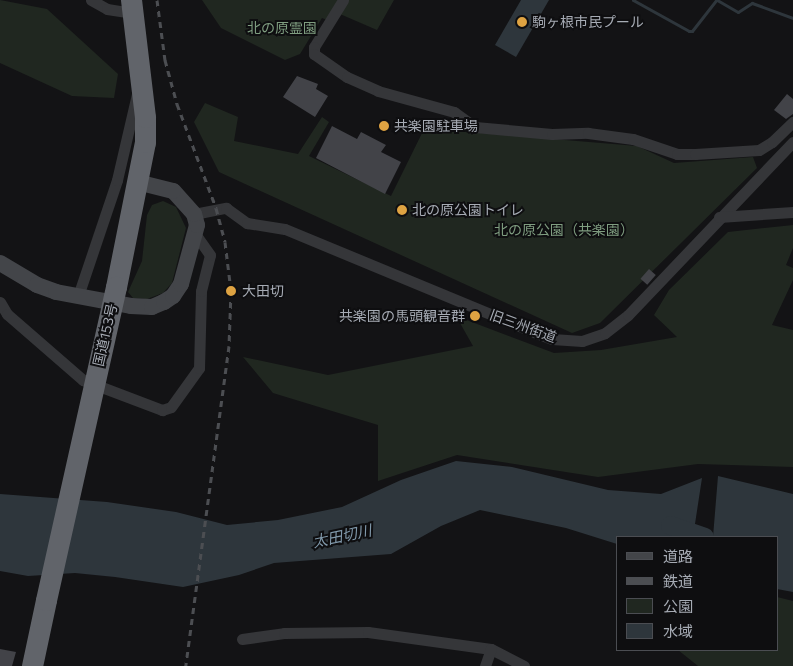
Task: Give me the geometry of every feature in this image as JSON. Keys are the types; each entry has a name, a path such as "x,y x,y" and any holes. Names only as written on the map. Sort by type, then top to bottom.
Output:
{"highway":[{"name":"国道153号","path":"32,666 116,287 145,142 142,84 131,7"}],"street":[{"path":"91,0 107,9 131,7"},
{"path":"343,0 314,47 314,54 347,77 378,91 454,112 475,127 552,134 588,133 633,139 677,154 695,154 760,150 793,122"},
{"path":"78,296 117,180 142,84"},
{"name":"旧三州街道","path":"194,214 226,208 248,223 285,229 526,329 568,341 582,341 605,333 628,315 677,267 719,217 793,142"},
{"path":"0,263 37,285 78,296 131,306 152,307 164,302 173,296 181,284 196,235 194,214 173,191 137,182"},
{"path":"719,217 793,212"},
{"path":"0,302 7,314 83,380 162,410 171,407 199,368 201,291 210,255 196,235"},
{"path":"242,639 284,633 368,632 491,649 524,666"},
{"path":"485,666 491,649"}],"green space":[{"path":"0,0 47,9 118,74 114,98 72,96 0,63"},
{"name":"北の原霊園","path":"202,0 394,0 377,30 333,11 327,20 322,18 300,54 285,60 221,28"},
{"name":"北の原公園（共楽園）","path":"205,103 238,117 234,141 298,154 322,117 329,122 309,156 391,196 427,123 445,130 637,146 674,163 753,157 757,168 600,323 572,333 219,172 194,122"},
{"path":"163,201 176,207 186,228 172,283 163,293 147,299 133,298 128,292 142,261 147,215 152,205"},
{"path":"793,225 793,248 786,265 793,268 793,280 772,325 793,330 793,467 698,464 598,477 457,455 378,481 378,425 273,393 243,357 328,375 473,346 456,316 554,353 601,350 677,337 654,315 669,290 728,232"},
{"path":"778,597 793,601 793,666 698,666 679,651 778,651"}],"water":[{"name":"駒ヶ根市民プール","path":"521,0 549,0 516,57 495,45"},
{"path":"456,461 512,467 608,490 661,494 702,478 693,536 616,536 616,544 566,528 480,510 441,526 391,554 274,563 239,575 183,587 75,573 28,576 0,571 0,494 107,502 176,512 227,525 278,520 342,507 401,480"},
{"path":"718,476 793,494 793,592 778,589 778,536 713,536"}],"building":[{"path":"297,76 318,84 316,89 328,96 315,117 283,97"},
{"path":"787,94 793,99 793,114 786,119 774,110"},
{"path":"332,126 357,139 361,132 386,145 381,152 401,162 385,194 316,158"},
{"name":"北の原公園トイレ","path":"400,203 409,210 403,217 394,210"},
{"path":"649,269 656,275 647,285 640,279"},
{"path":"0,649 16,652 12,666 0,666"}],"waterway":[{"path":"633,0 689,31 692,31 716,0"},
{"path":"717,0 738,12 752,3 793,18"},
{"name":"太田切川","path":"670,525 701,536"}],"railway":[{"path":"157,0 165,60 177,104 216,208 225,242 231,291 229,346 186,666"}],"place":[{"name":"駒ヶ根市民プール","path":"522,22"},
{"name":"共楽園駐車場","path":"384,126"},
{"name":"北の原公園トイレ","path":"402,210"},
{"name":"大田切","path":"231,291"},
{"name":"共楽園の馬頭観音群","path":"475,316"}]}
